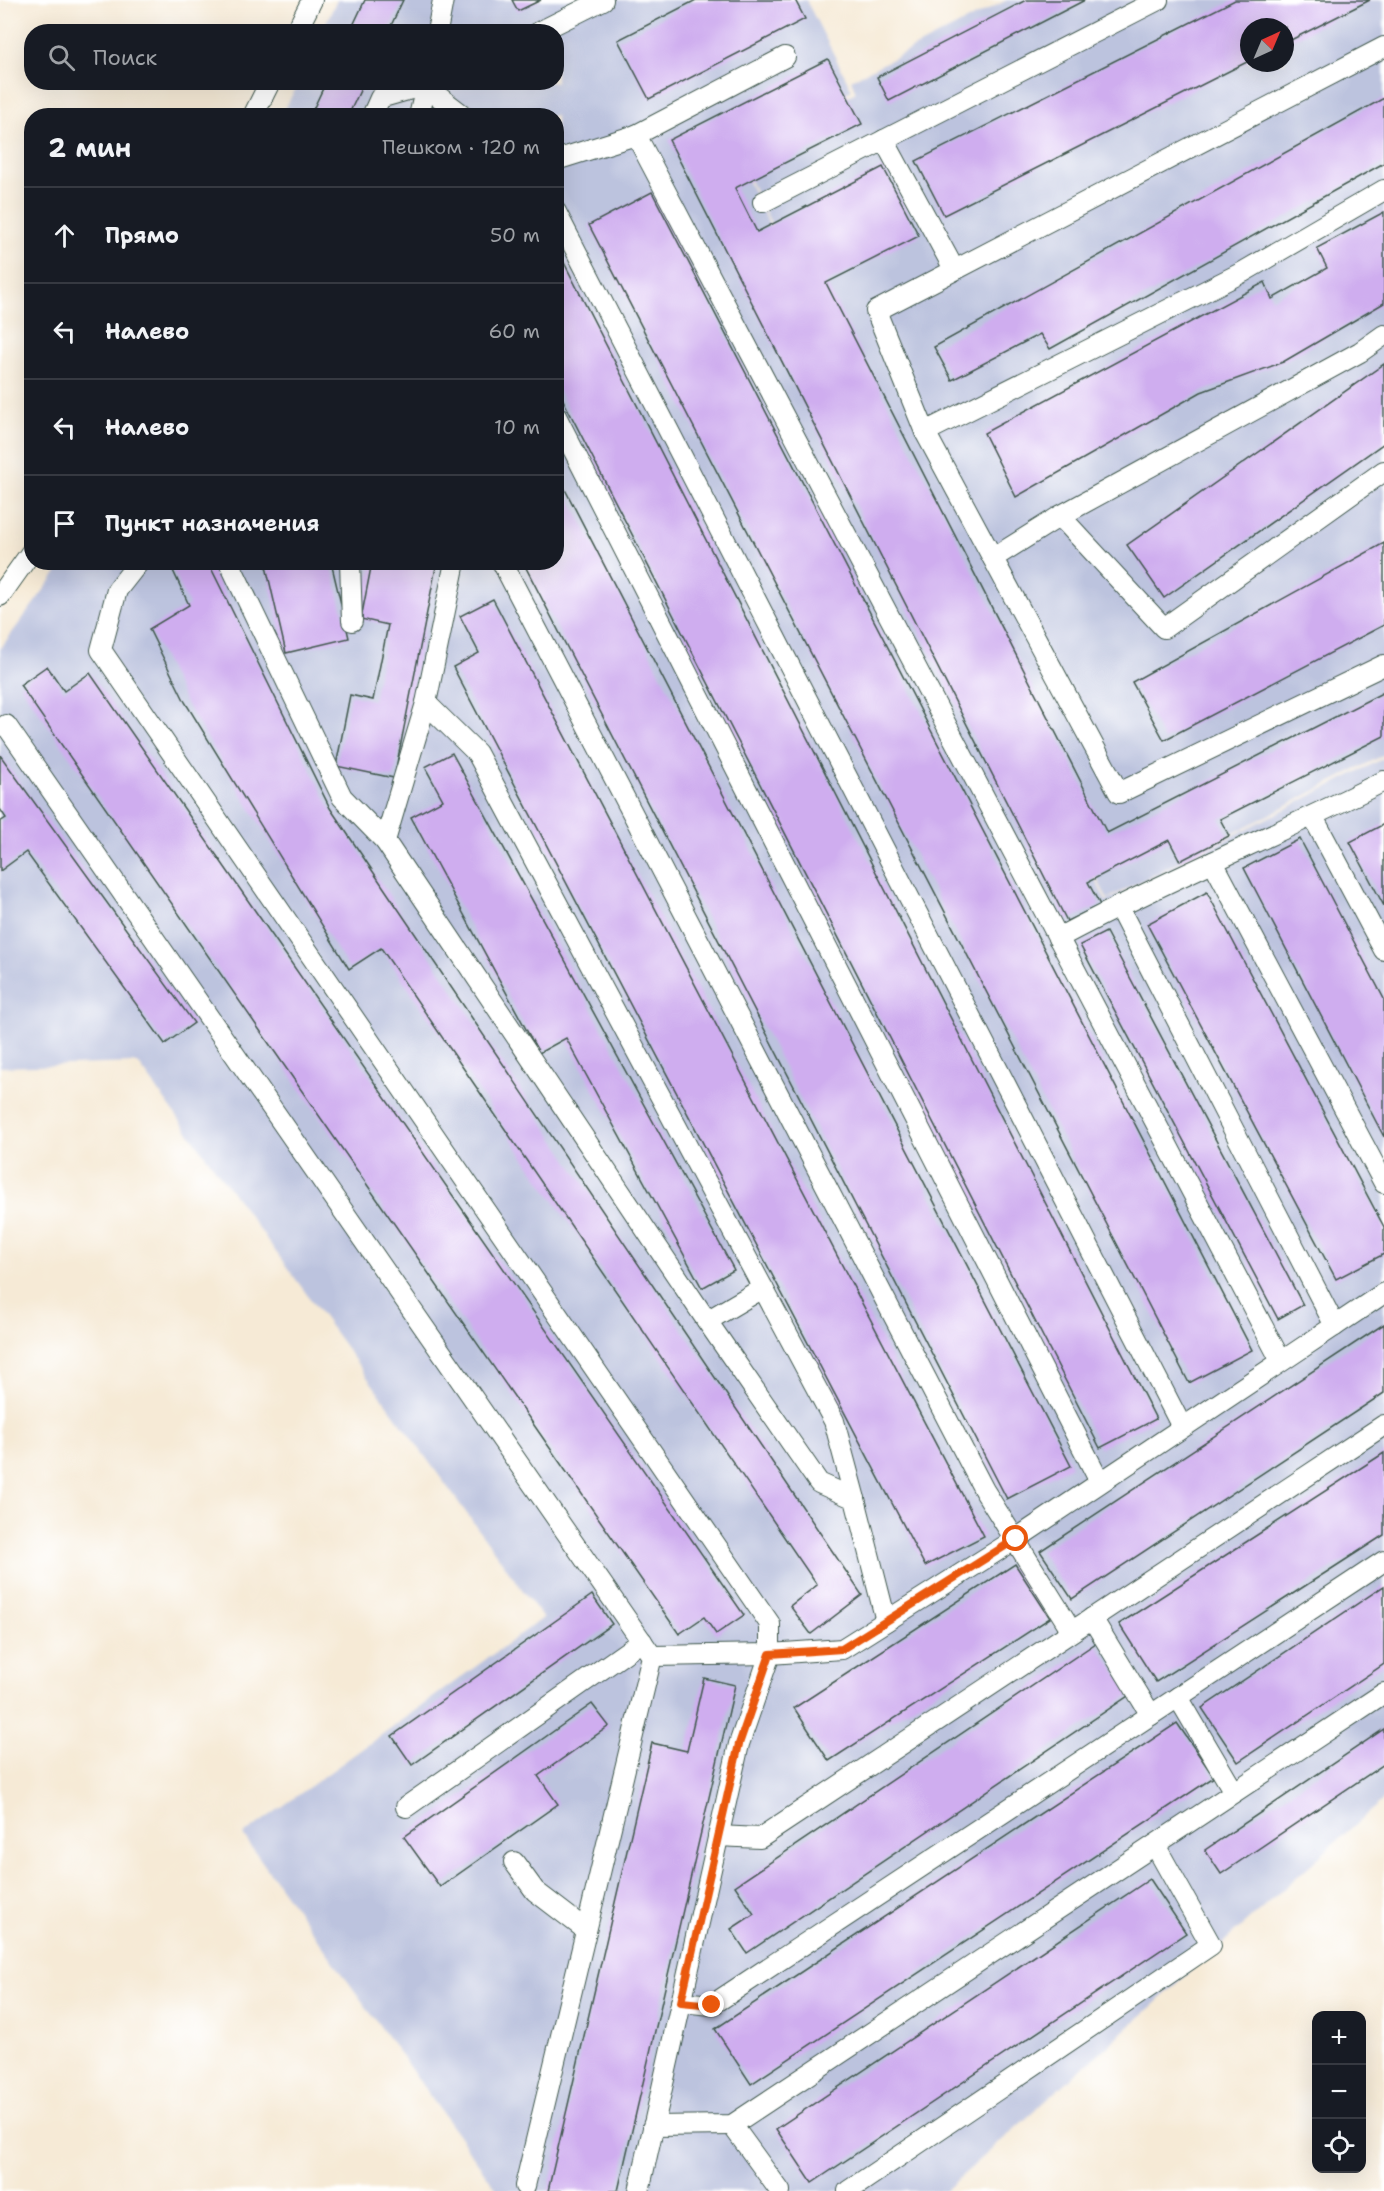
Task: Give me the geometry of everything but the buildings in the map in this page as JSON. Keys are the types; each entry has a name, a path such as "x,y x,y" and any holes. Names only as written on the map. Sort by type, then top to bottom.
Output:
{"lane":[{"path":"300,24 312,0"},
{"path":"438,24 443,0"},
{"path":"555,24 603,0"},
{"path":"763,202 1158,0"},
{"path":"1384,47 876,311 925,432 1119,793 1384,665"},
{"path":"564,158 636,135 785,57"},
{"path":"257,108 266,90"},
{"path":"376,108 380,98 409,90"},
{"path":"422,108 428,90"},
{"path":"436,90 456,108"},
{"path":"636,135 1281,1361"},
{"path":"884,140 954,269"},
{"path":"925,432 1243,272 1384,190"},
{"path":"564,228 1182,1427"},
{"path":"993,558 1060,516 1360,352 1384,335"},
{"path":"564,432 1100,1482"},
{"path":"1060,516 1164,628 1384,471"},
{"path":"0,596 24,562"},
{"path":"133,570 117,590 101,650 770,1624 770,1654 739,1744 639,2191"},
{"path":"233,570 342,797 385,841 707,1321 819,1483 855,1498"},
{"path":"350,570 352,621"},
{"path":"385,841 426,703 452,570"},
{"path":"506,570 979,1479 1072,1631"},
{"path":"426,703 477,753 834,1421 886,1621"},
{"path":"6,725 647,1649 586,1930 525,2186"},
{"path":"1058,938 1118,906 1313,817 1384,781"},
{"path":"1313,817 1384,950"},
{"path":"1213,862 1384,1183"},
{"path":"1118,906 1335,1326"},
{"path":"707,1321 763,1288"},
{"path":"406,1807 647,1649 770,1654 842,1649 1016,1539 1384,1293"},
{"path":"718,1836 760,1838 1384,1425"},
{"path":"681,2002 712,2005 1384,1561"},
{"path":"1092,1618 1151,1715"},
{"path":"653,2126 732,2125 1384,1693"},
{"path":"1178,1697 1234,1792"},
{"path":"848,2191 1210,1945 1155,1845"},
{"path":"514,1862 535,1890 586,1930"},
{"path":"732,2125 780,2191"}],"shaded area":[{"path":"337,0 806,0 852,90 733,151 1106,901 1384,758 1384,1799 945,2191 498,2191 243,1835 543,1618 138,1063 0,1067 0,649 59,570 564,570 564,108 286,108 294,90 564,90 564,24 325,24"},
{"path":"1007,0 1384,0 1384,755 1107,899 736,153 856,92 851,80"}],"route":[{"path":"712,2005 681,2002 739,1744 770,1654 842,1649 1016,1539"}]}
